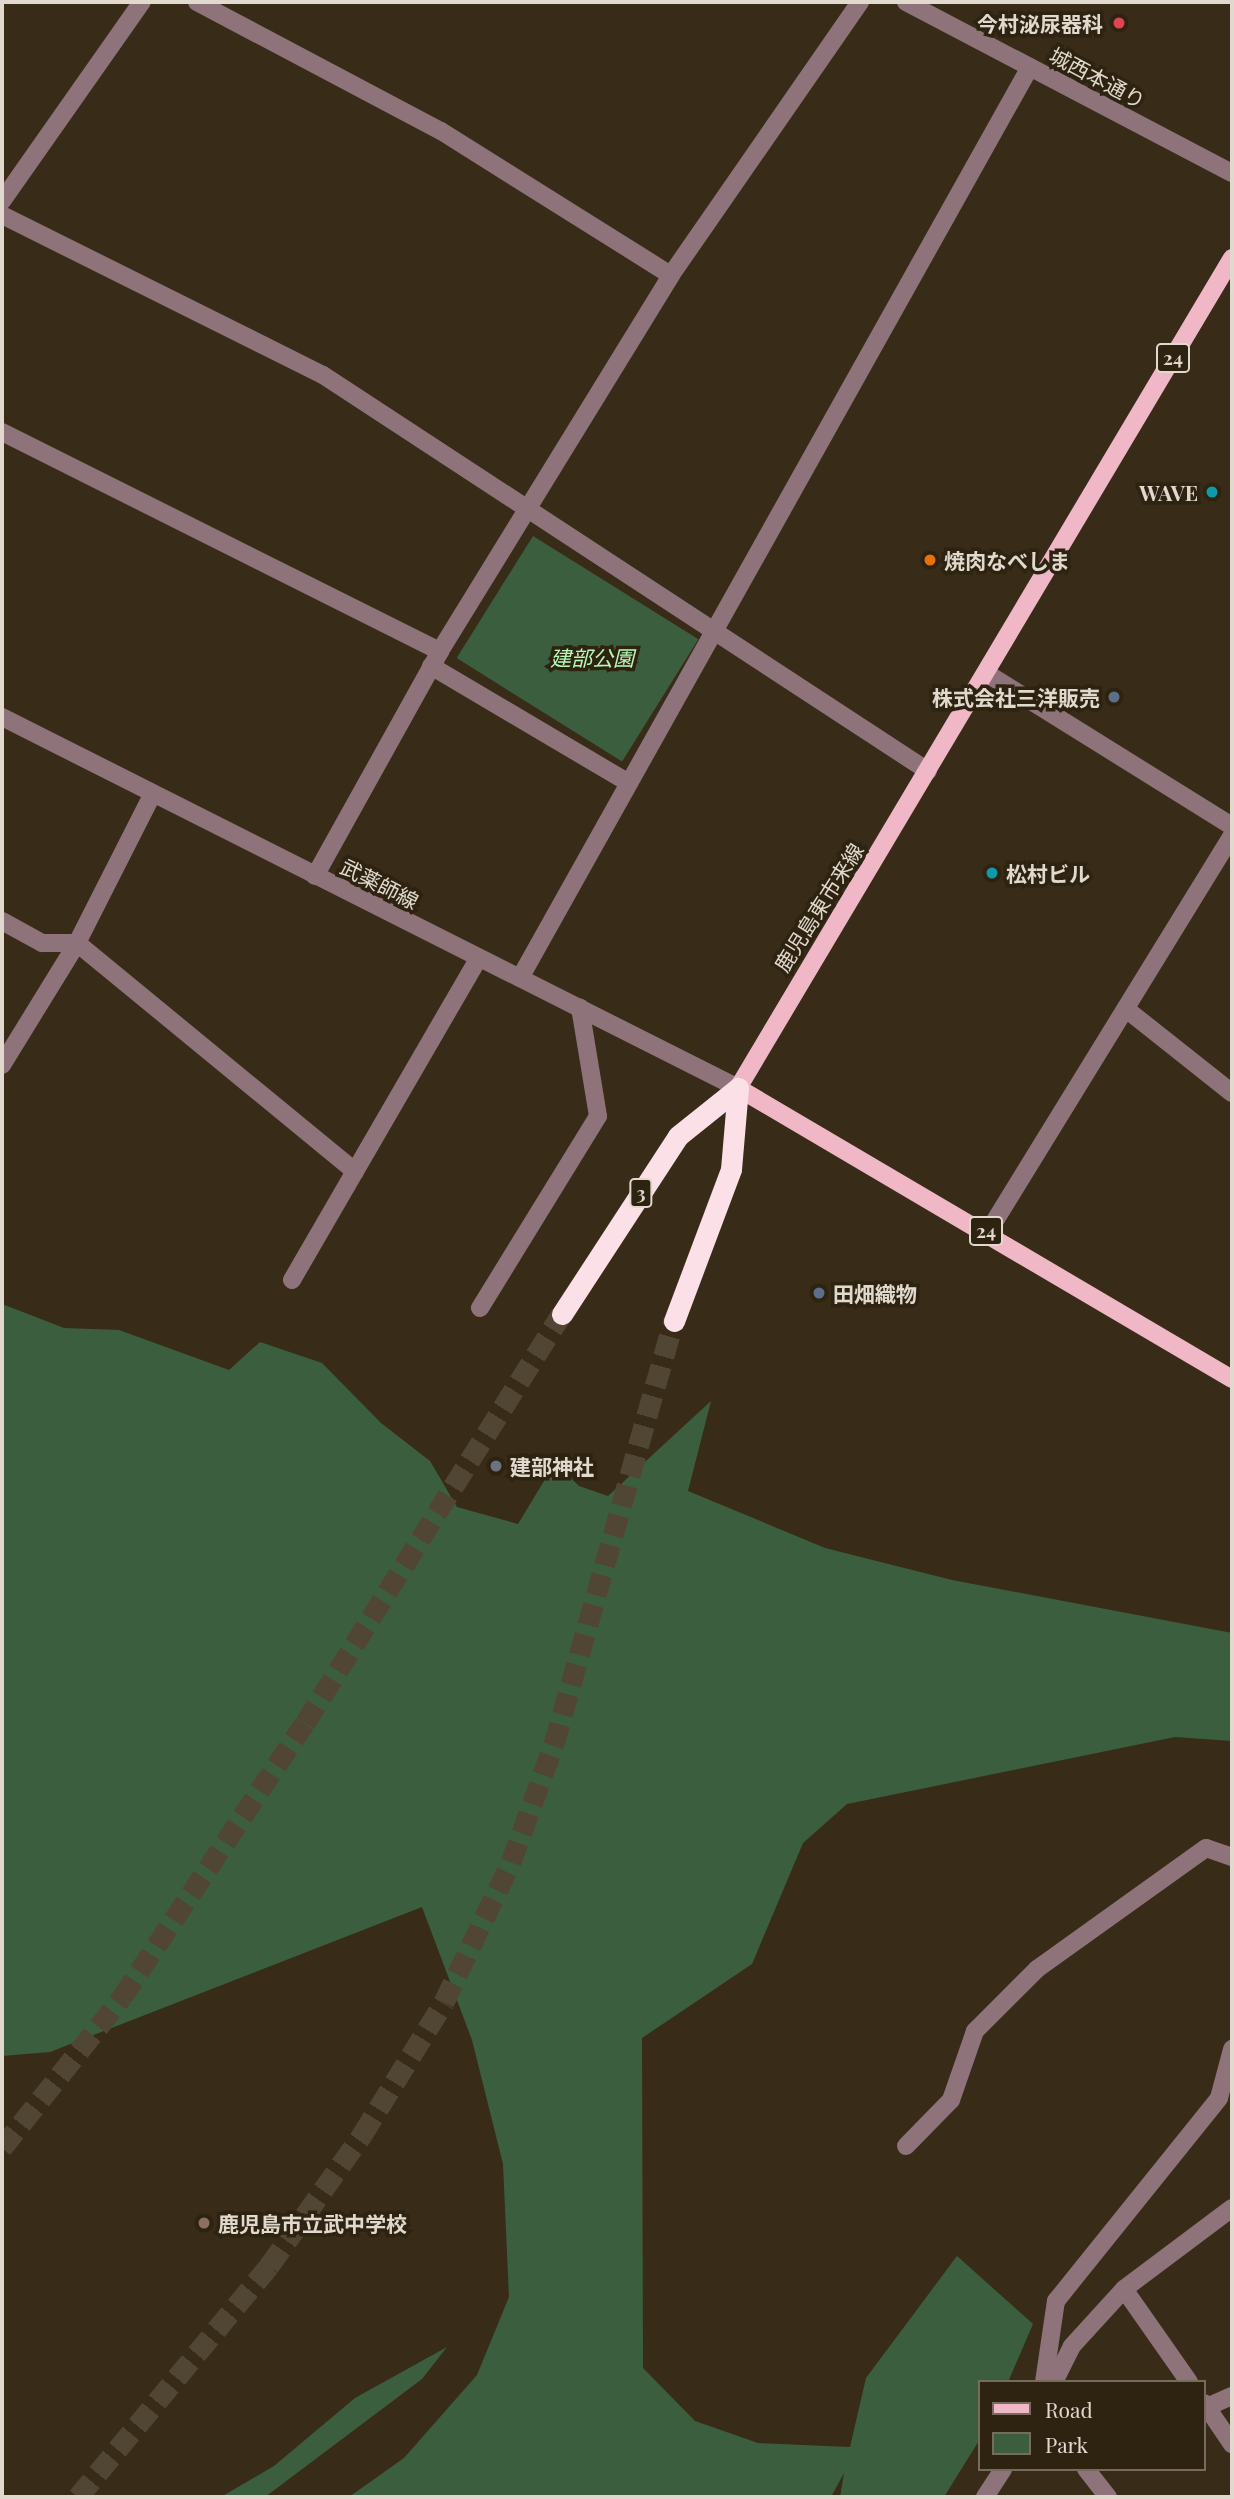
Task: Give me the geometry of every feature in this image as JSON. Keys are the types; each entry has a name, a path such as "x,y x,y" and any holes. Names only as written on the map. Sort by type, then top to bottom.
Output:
{"highway":[{"path":"674,1321 731,1169 738,1088"},
{"name":"3","path":"562,1314 678,1136 738,1088"}],"main road":[{"name":"鹿児島東市来線","path":"738,1088 1232,258"},
{"name":"24","path":"738,1088 1232,1379"}],"street":[{"path":"2,201 142,2"},
{"path":"197,2 441,131 671,275"},
{"path":"315,876 436,659 671,275 860,2"},
{"name":"城西本通り","path":"906,2 1232,173"},
{"path":"520,978 1030,67"},
{"path":"2,215 323,375 716,629 928,771"},
{"path":"2,432 436,659 629,783"},
{"path":"986,673 1232,826"},
{"name":"武薬師線","path":"2,717 152,795 738,1088"},
{"path":"2,1065 77,943 152,795"},
{"path":"988,1233 1232,835"},
{"path":"2,921 42,943 77,943 355,1171"},
{"path":"292,1280 479,958"},
{"path":"480,1308 598,1116 580,1007"},
{"path":"1126,1009 1232,1093"},
{"path":"906,2146 951,2100 975,2031 1037,1969 1206,1848 1232,1857"},
{"path":"1044,2380 1056,2301 1219,2098 1232,2049"},
{"path":"1055,2380 1072,2346 1124,2289 1232,2208"},
{"path":"1124,2289 1188,2380"},
{"path":"1232,2396 1206,2405 1232,2444"},
{"path":"985,2497 1002,2471"},
{"path":"1088,2471 1108,2497"}],"green space":[{"name":"建部公園","path":"533,536 698,639 622,761 457,658"},
{"path":"2,1304 64,1328 119,1330 229,1370 260,1342 322,1363 381,1423 430,1461 457,1507 518,1524 555,1463 579,1486 608,1496 711,1401 688,1491 825,1548 952,1580 1232,1633 1232,1741 1175,1737 847,1804 803,1843 752,1964 642,2038 643,2368 695,2421 758,2443 850,2447 866,2378 957,2256 1033,2324 1009,2380 978,2380 978,2442 944,2497 840,2497 844,2473 831,2497 349,2497 404,2458 477,2375 509,2297 503,2164 472,2040 422,1907 50,2052 2,2056"},
{"path":"447,2347 422,2379 265,2497 221,2497 274,2466 355,2398"}],"tunnel":[{"path":"2,2148 122,1997 305,1723 562,1314"},
{"path":"78,2497 269,2266 362,2135 444,2002 511,1862 554,1744 674,1321"}],"place":[{"name":"今村泌尿器科","path":"1119,23"},
{"name":"WAVE","path":"1212,492"},
{"name":"焼肉なべしま","path":"930,560"},
{"name":"株式会社三洋販売","path":"1114,697"},
{"name":"松村ビル","path":"992,873"},
{"name":"田畑織物","path":"819,1293"},
{"name":"建部神社","path":"496,1466"},
{"name":"鹿児島市立武中学校","path":"204,2223"}]}
